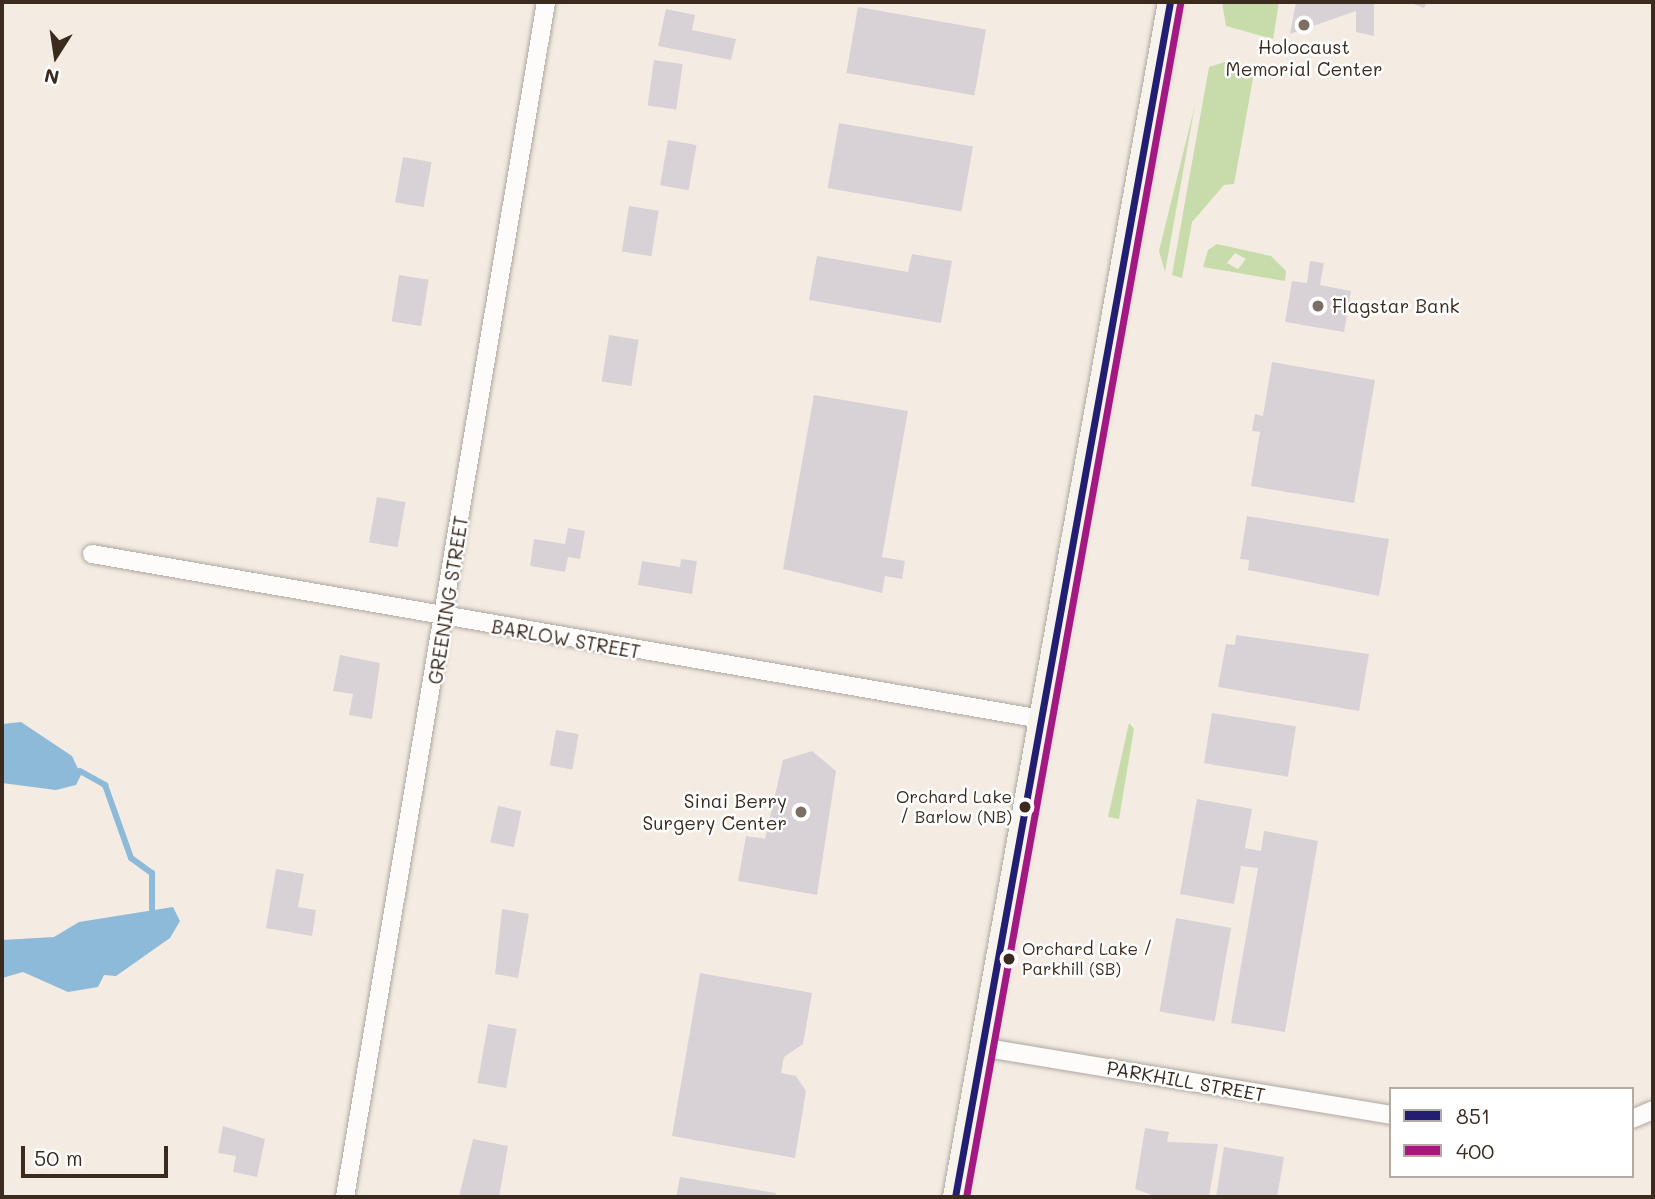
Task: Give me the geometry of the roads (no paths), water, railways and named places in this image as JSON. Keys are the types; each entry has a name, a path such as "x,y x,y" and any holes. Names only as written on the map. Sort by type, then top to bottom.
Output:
{"main road":[{"path":"955,1197 1170,2"}],"street":[{"name":"GREENING STREET","path":"345,1197 445,619 546,2"},
{"name":"BARLOW STREET","path":"92,554 445,619 1041,719"},
{"name":"PARKHILL STREET","path":"981,1047 1389,1115"},
{"path":"1634,1118 1653,1110"}],"water":[{"path":"21,722 72,756 81,775 76,785 56,790 2,783 2,724"},
{"path":"173,907 180,921 170,938 116,976 104,975 98,987 68,992 23,972 2,978 2,940 54,937 79,922"}],"waterway":[{"path":"80,771 105,785 131,858 152,873 152,910"}],"place":[{"name":"Holocaust Memorial Center","path":"1304,25"},
{"name":"Flagstar Bank","path":"1318,306"},
{"name":"Orchard Lake / Barlow (NB)","path":"1025,807"},
{"name":"Sinai Berry Surgery Center","path":"801,812"},
{"name":"Orchard Lake / Parkhill (SB)","path":"1009,959"}]}
